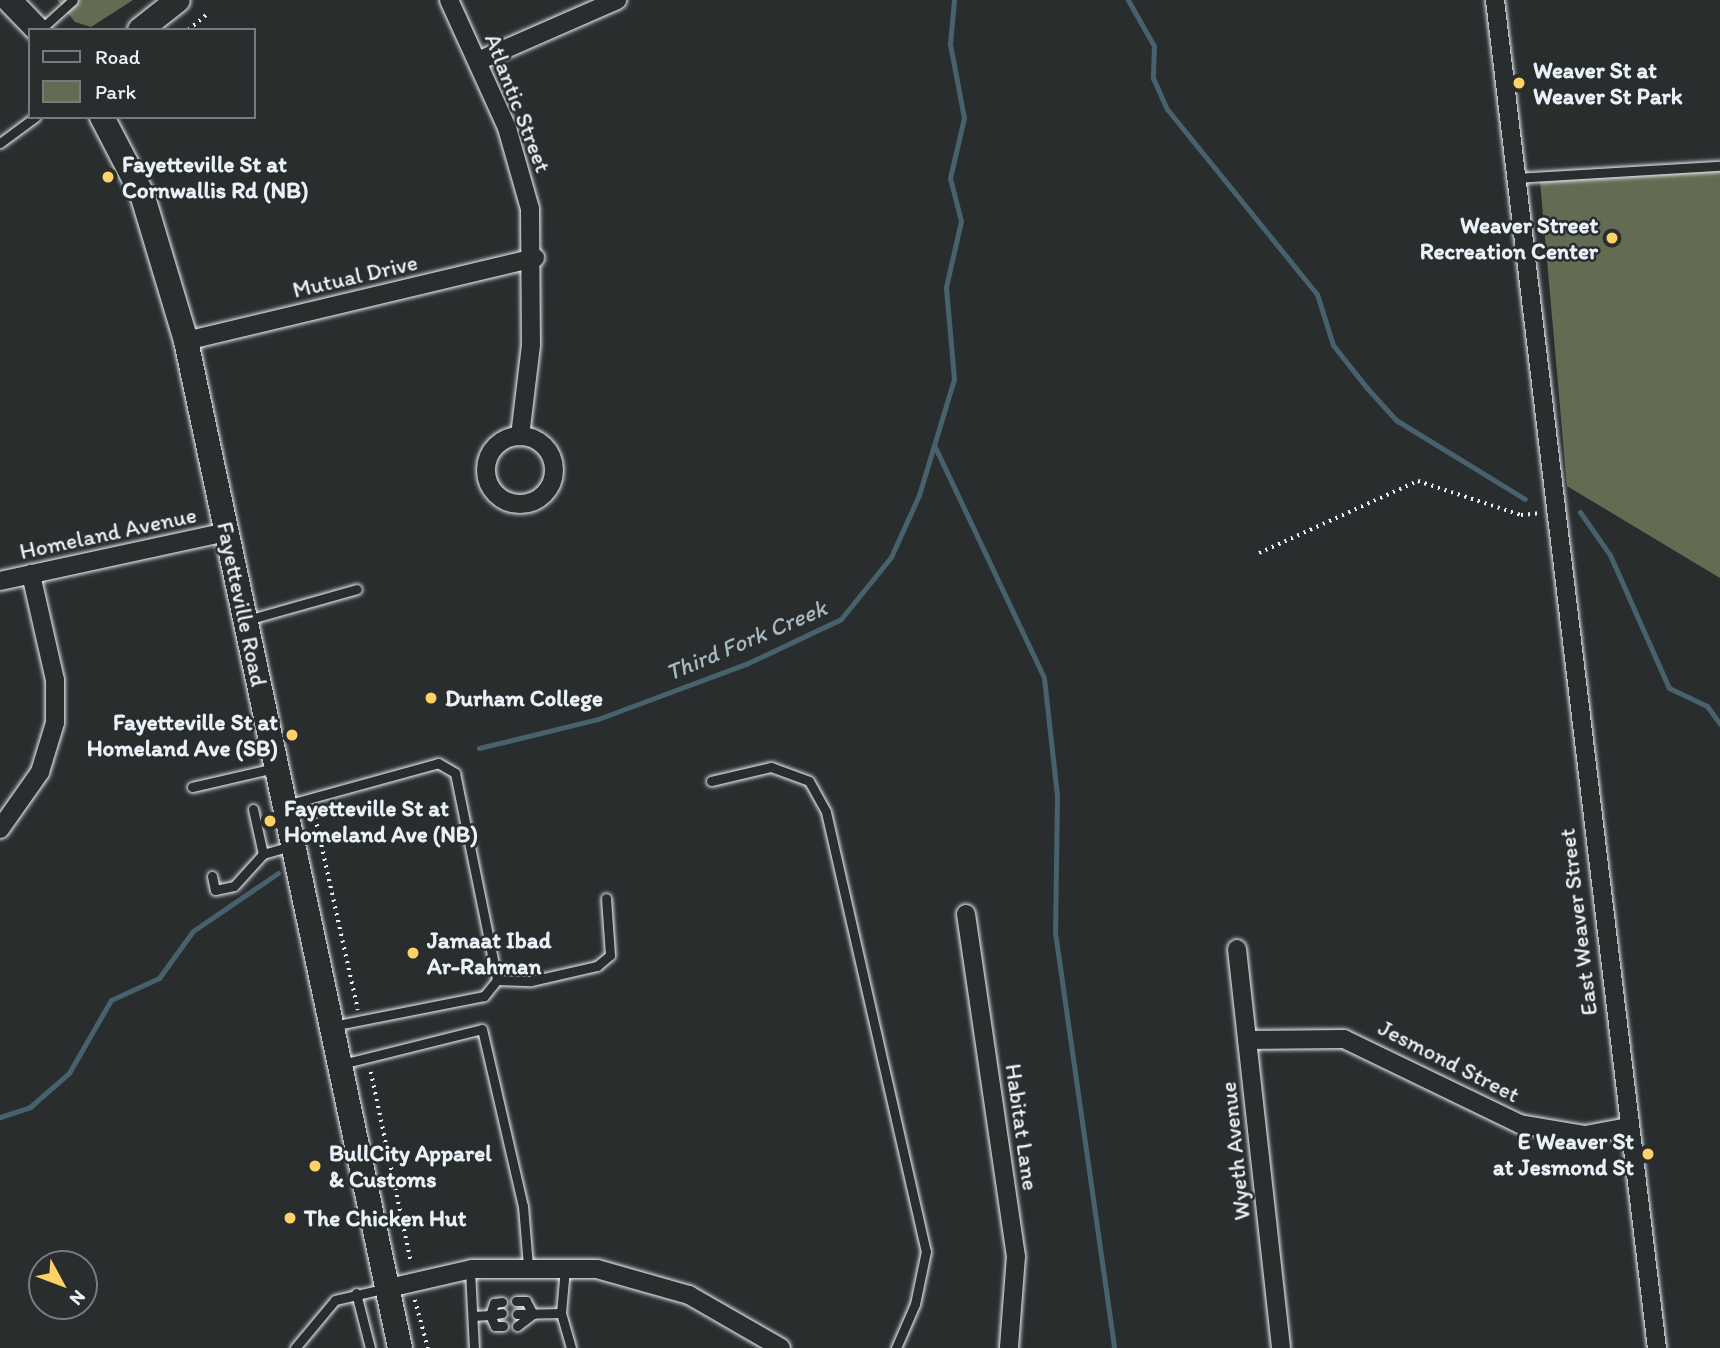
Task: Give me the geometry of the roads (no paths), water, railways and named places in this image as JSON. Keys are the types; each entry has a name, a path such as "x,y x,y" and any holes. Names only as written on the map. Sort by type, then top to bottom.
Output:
{"main road":[{"path":"9,0 36,28"},
{"path":"143,28 178,0"},
{"name":"Fayetteville Road","path":"103,119 142,194 186,341 400,1348"}],"street":[{"name":"Atlantic Street","path":"449,0 478,61 523,177 535,258 520,436"},
{"path":"478,61 617,0"},
{"name":"East Weaver Street","path":"1495,0 1513,178 1657,1348"},
{"name":"Mutual Drive","path":"186,341 535,258"},
{"name":"Homeland Avenue","path":"0,581 226,533"},
{"path":"0,829 40,772 55,723 55,680 32,574"},
{"name":"Habitat Lane","path":"966,914 1016,1256 1009,1348"},
{"name":"Wyeth Avenue","path":"1237,948 1281,1348"},
{"name":"Jesmond Street","path":"1247,1040 1344,1039 1520,1124 1585,1135 1629,1127"},
{"path":"389,1288 470,1270 528,1266 644,1278 689,1294 769,1345"}],"lane":[{"path":"40,28 73,0"},
{"path":"0,142 32,119"},
{"path":"1513,178 1720,166"},
{"path":"245,621 357,589"},
{"path":"284,806 438,763 455,773 497,979 484,996 332,1026"},
{"path":"192,787 276,767"},
{"path":"711,781 771,767 809,781 826,812 926,1251 915,1304 896,1348"},
{"path":"253,809 263,854"},
{"path":"212,876 215,890 234,886 263,854 293,846"},
{"path":"497,979 531,981 597,966 610,955 606,898"},
{"path":"340,1064 482,1029 523,1206 528,1266"},
{"path":"565,1268 561,1313 571,1348"},
{"path":"470,1270 474,1348"},
{"path":"295,1348 335,1300 356,1293 389,1288"},
{"path":"356,1293 370,1348"},
{"path":"516,1301 526,1301 533,1314"},
{"path":"502,1302 494,1303 490,1315 495,1326 503,1326"},
{"path":"473,1316 502,1313"},
{"path":"517,1314 561,1313"},
{"path":"517,1326 533,1314"}],"waterway":[{"name":"Third Fork Creek","path":"479,748 598,719 746,664 841,619 891,557 919,495 954,379 946,287 961,221 950,178 964,118 950,44 954,0"},
{"path":"1128,0 1154,46 1153,78 1167,109 1317,294 1333,345 1367,388 1396,420 1525,499"},
{"path":"935,447 1044,678 1057,795 1055,932 1114,1348"},
{"path":"1580,512 1610,555 1669,688 1707,706 1720,724"},
{"name":"Third Fork Creek","path":"0,1117 30,1107 69,1073 111,1000 159,978 193,931 278,873"}],"place":[{"name":"Weaver St at Weaver St Park","path":"1519,83"},
{"name":"Fayetteville St at Cornwallis Rd (NB)","path":"108,177"},
{"name":"Weaver Street Recreation Center","path":"1612,238"},
{"name":"Durham College","path":"431,698"},
{"name":"Fayetteville St at Homeland Ave (SB)","path":"292,735"},
{"name":"Fayetteville St at Homeland Ave (NB)","path":"270,821"},
{"name":"Jamaat Ibad Ar-Rahman","path":"413,953"},
{"name":"E Weaver St at Jesmond St","path":"1648,1154"},
{"name":"BullCity Apparel & Customs","path":"315,1166"},
{"name":"The Chicken Hut","path":"290,1218"}]}
